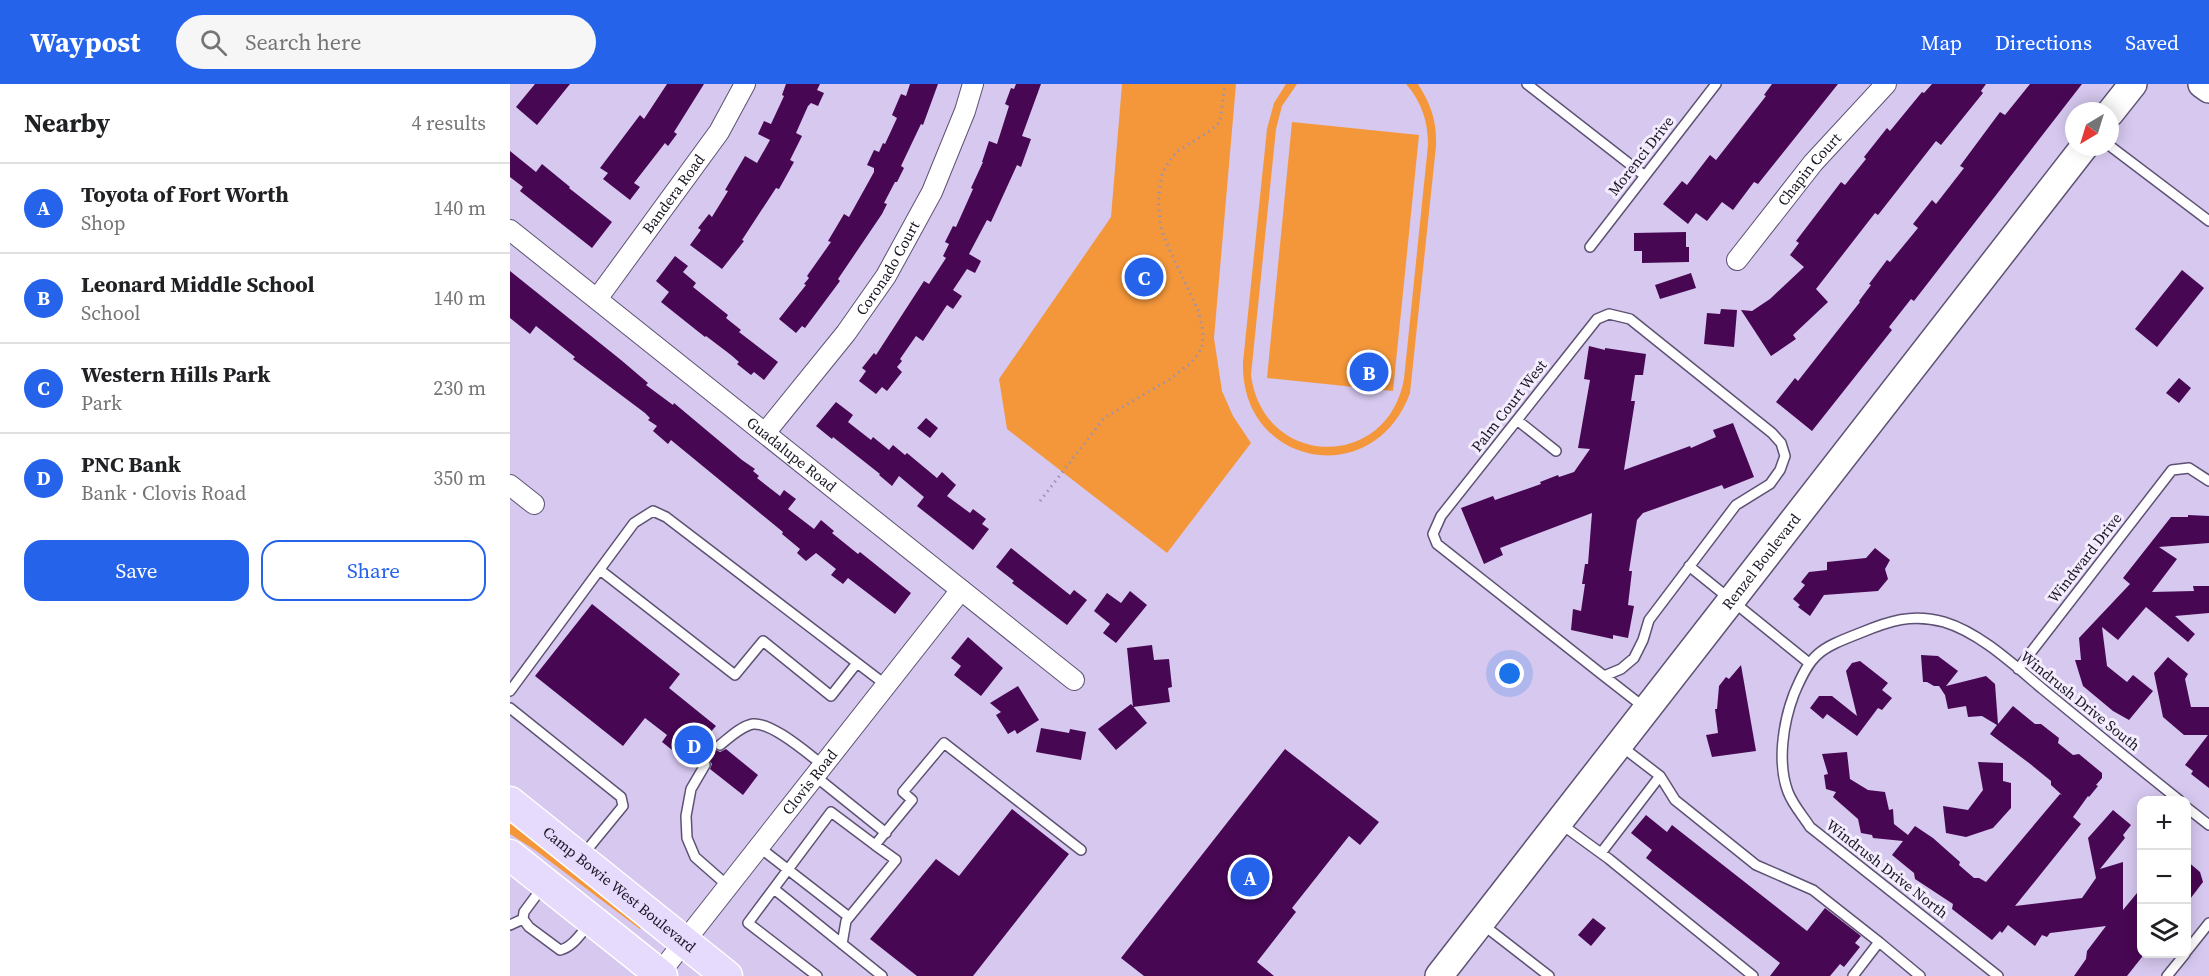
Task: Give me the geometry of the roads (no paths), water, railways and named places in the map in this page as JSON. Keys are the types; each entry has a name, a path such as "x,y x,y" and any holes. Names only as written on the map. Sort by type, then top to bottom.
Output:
{"main road":[{"name":"Camp Bowie West Boulevard","path":"510,802 727,976"},
{"path":"510,855 650,969"}],"street":[{"name":"Bandera Road","path":"597,299 719,132 745,84"},
{"name":"Coronado Court","path":"765,433 846,333 886,276 933,192 965,111 973,84"},
{"name":"Chapin Court","path":"1737,260 1813,164 1886,84"},
{"path":"2119,102 2133,84"},
{"path":"2202,84 2209,89"},
{"name":"Renzel Boulevard","path":"1439,976 2077,156"},
{"name":"Guadalupe Road","path":"510,230 1074,680"},
{"path":"510,485 534,504"},
{"name":"Clovis Road","path":"650,969 684,942 961,590"}],"lane":[{"path":"1527,84 1645,176"},
{"name":"Morenci Drive","path":"1590,247 1716,84"},
{"path":"2119,153 2209,221"},
{"name":"Palm Court West","path":"1609,314 1617,314 1630,319 1772,433 1781,443 1785,456 1780,470 1770,484 1736,504 1689,566 1649,620 1634,658 1621,669 1604,676 1437,544 1433,534 1441,516 1517,420 1597,319 1609,314"},
{"path":"1517,420 1556,451"},
{"name":"Windward Drive","path":"2018,669 2172,470 2189,468 2209,481"},
{"path":"510,691 634,524 653,511 666,517 886,685"},
{"path":"1689,566 1809,663"},
{"path":"600,570 735,675 763,640 831,696 857,663"},
{"name":"Windrush Drive South","path":"1809,663 1821,651 1842,640 1893,620 1945,622 1986,644 2173,796"},
{"name":"Windrush Drive North","path":"1809,663 1792,699 1783,740 1786,782 1793,802 1810,827 1998,976"},
{"path":"1604,676 1646,710"},
{"path":"510,708 621,797 623,806 580,858"},
{"path":"720,745 751,724 776,732 886,833"},
{"path":"875,845 912,800 903,792 944,743 1081,850"},
{"path":"1619,745 1660,776 1675,800 1756,865 1813,890 1920,976"},
{"path":"705,765 691,789 686,816 687,838 695,857 728,886"},
{"path":"1601,853 1660,776"},
{"path":"2191,810 2209,825"},
{"path":"817,976 748,923 831,812 896,860 846,921 842,944"},
{"path":"1559,822 1601,853 1752,976"},
{"path":"759,847 849,917"},
{"path":"545,883 524,912 523,919 529,927 560,950 571,944 592,920"},
{"path":"774,889 882,976"},
{"path":"510,925 523,919"},
{"path":"1481,923 1549,976"},
{"path":"2191,946 2209,923"},
{"path":"1853,976 1879,942"},
{"path":"2167,976 2182,958"}],"place":[{"name":"Western Hills Park","path":"1144,277"},
{"name":"Leonard Middle School","path":"1369,372"},
{"name":"PNC Bank","path":"694,745"},
{"name":"Toyota of Fort Worth","path":"1250,877"}]}
